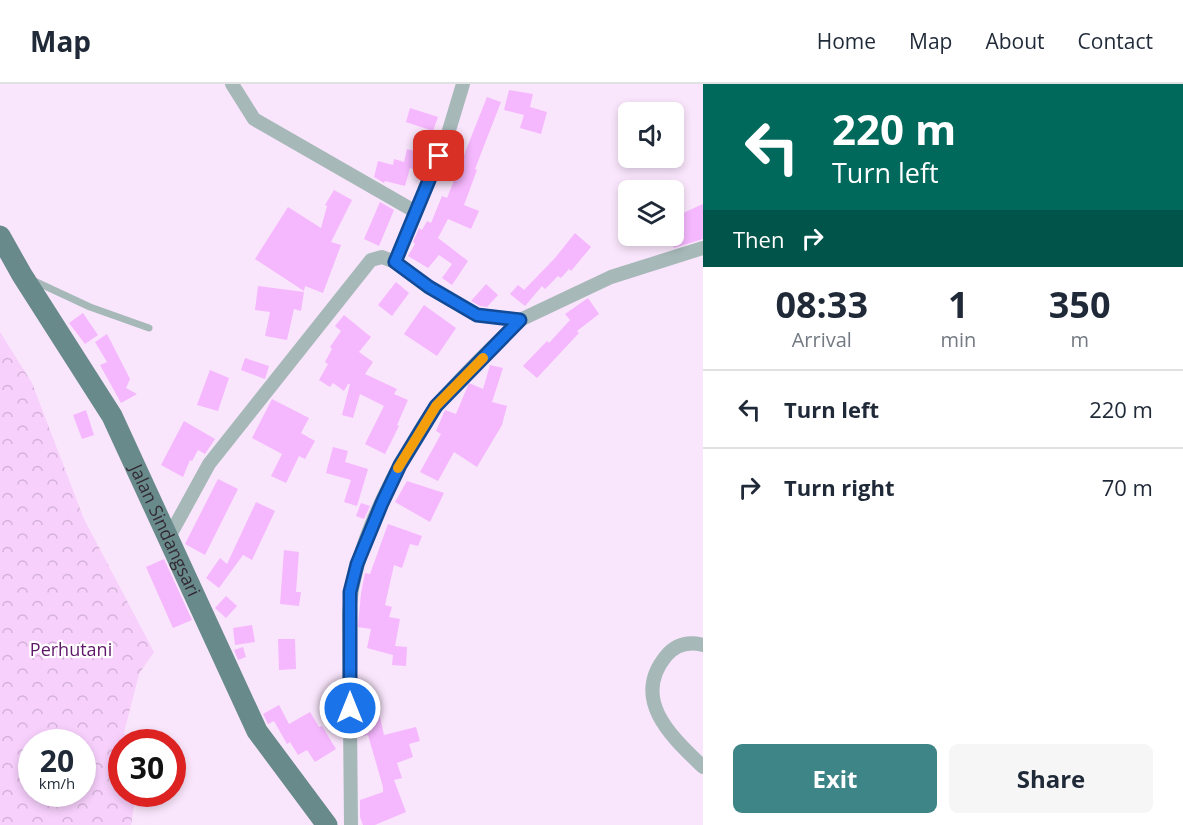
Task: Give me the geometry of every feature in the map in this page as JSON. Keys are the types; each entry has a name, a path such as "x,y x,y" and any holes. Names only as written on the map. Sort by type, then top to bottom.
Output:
{"main road":[{"name":"Jalan Sindangsari","path":"0,236 22,275 112,416 257,731 327,825"}],"street":[{"path":"232,84 254,119 416,212"},
{"path":"395,262 447,137 463,84"},
{"path":"351,825 350,592 357,564 400,465 436,406 520,320 611,277 703,248"},
{"path":"169,537 209,464 371,260 382,257 395,262 429,287 477,315 520,320"},
{"path":"703,645 686,643 672,650 657,669 652,689 664,727 703,767"}],"lane":[{"path":"22,275 90,307 149,328"}],"green space":[{"name":"Perhutani","path":"0,332 32,383 84,519 154,652 139,674 125,729 108,729 108,807 134,807 131,825 0,825"}],"building":[{"path":"509,90 533,94 530,107 547,112 541,134 520,128 524,115 504,110"},
{"path":"487,97 501,102 475,169 477,170 464,205 479,211 471,229 448,219 438,238 468,261 452,285 442,278 452,264 439,255 428,268 408,256 415,244 413,242 419,228 422,230 427,221 431,223 442,196 447,198"},
{"path":"410,108 438,117 433,131 406,122"},
{"path":"407,149 428,155 423,172 410,168 405,186 385,181 384,183 374,177 378,161 393,165 394,159 404,162"},
{"path":"334,190 352,200 331,242 341,245 323,293 305,286 304,291 255,259 288,207 321,228 327,206 325,205"},
{"path":"380,202 394,210 379,246 364,239"},
{"path":"703,204 703,239 684,245 684,213"},
{"path":"575,233 591,247 571,271 569,269 561,278 558,276 545,289 542,286 525,306 510,294 518,285 524,290"},
{"path":"396,282 409,293 392,316 378,305"},
{"path":"486,284 498,295 487,307 471,301"},
{"path":"258,286 304,292 301,311 294,309 287,340 265,336 270,312 255,310"},
{"path":"588,298 599,314 577,331 579,333 537,378 523,366 570,320 565,314"},
{"path":"424,305 456,328 437,356 404,334"},
{"path":"83,313 98,335 85,344 69,323"},
{"path":"344,315 371,337 359,352 373,362 365,374 397,389 394,394 408,400 397,425 399,426 385,454 365,444 384,406 360,394 353,418 342,415 350,384 344,391 333,383 330,387 319,380 328,364 325,362 332,349 330,347 341,331 335,326"},
{"path":"107,334 130,379 126,388 137,394 121,403 100,365 107,362 95,342"},
{"path":"245,358 269,366 265,379 241,370"},
{"path":"490,365 503,368 492,402 507,406 502,425 477,467 454,452 438,481 420,472 441,434 436,431 445,410 456,414 469,383 483,389"},
{"path":"210,370 229,378 218,411 197,405"},
{"path":"272,399 309,418 301,433 315,441 305,459 299,456 286,483 271,476 282,454 252,438"},
{"path":"86,410 94,435 82,439 73,415"},
{"path":"184,421 215,439 205,454 198,450 192,461 190,460 183,477 161,465"},
{"path":"333,447 348,451 345,462 368,469 357,506 344,502 351,480 326,473"},
{"path":"218,479 238,489 205,555 185,544"},
{"path":"407,481 444,493 430,522 395,502"},
{"path":"256,502 275,511 252,560 243,555 219,588 206,578 220,558 227,564"},
{"path":"361,503 370,506 364,519 356,516"},
{"path":"388,524 422,536 418,546 410,544 402,568 394,565 385,605 392,607 389,617 400,619 395,646 407,647 406,666 392,665 393,655 367,648 371,629 358,627 365,573 370,574"},
{"path":"284,550 299,552 296,592 301,592 299,606 280,604"},
{"path":"164,559 192,620 173,628 146,567"},
{"path":"226,596 237,606 226,618 215,608"},
{"path":"252,625 255,642 235,645 233,628"},
{"path":"278,639 295,639 296,669 279,670"},
{"path":"243,647 246,657 238,660 234,650"},
{"path":"279,705 289,724 310,712 336,749 315,762 307,750 298,755 290,742 287,744 274,721 268,724 263,714"},
{"path":"380,717 384,735 416,727 420,741 409,744 413,757 397,763 402,778 394,780 406,812 375,825 363,825 360,817 360,800 383,792 383,787 368,735 359,737 359,721"}],"slow traffic":[{"path":"398,468 436,406 483,358"}],"route":[{"path":"350,708 350,592 357,564 382,503 400,465 436,406 520,320 477,315 429,287 395,262 439,156"}]}
